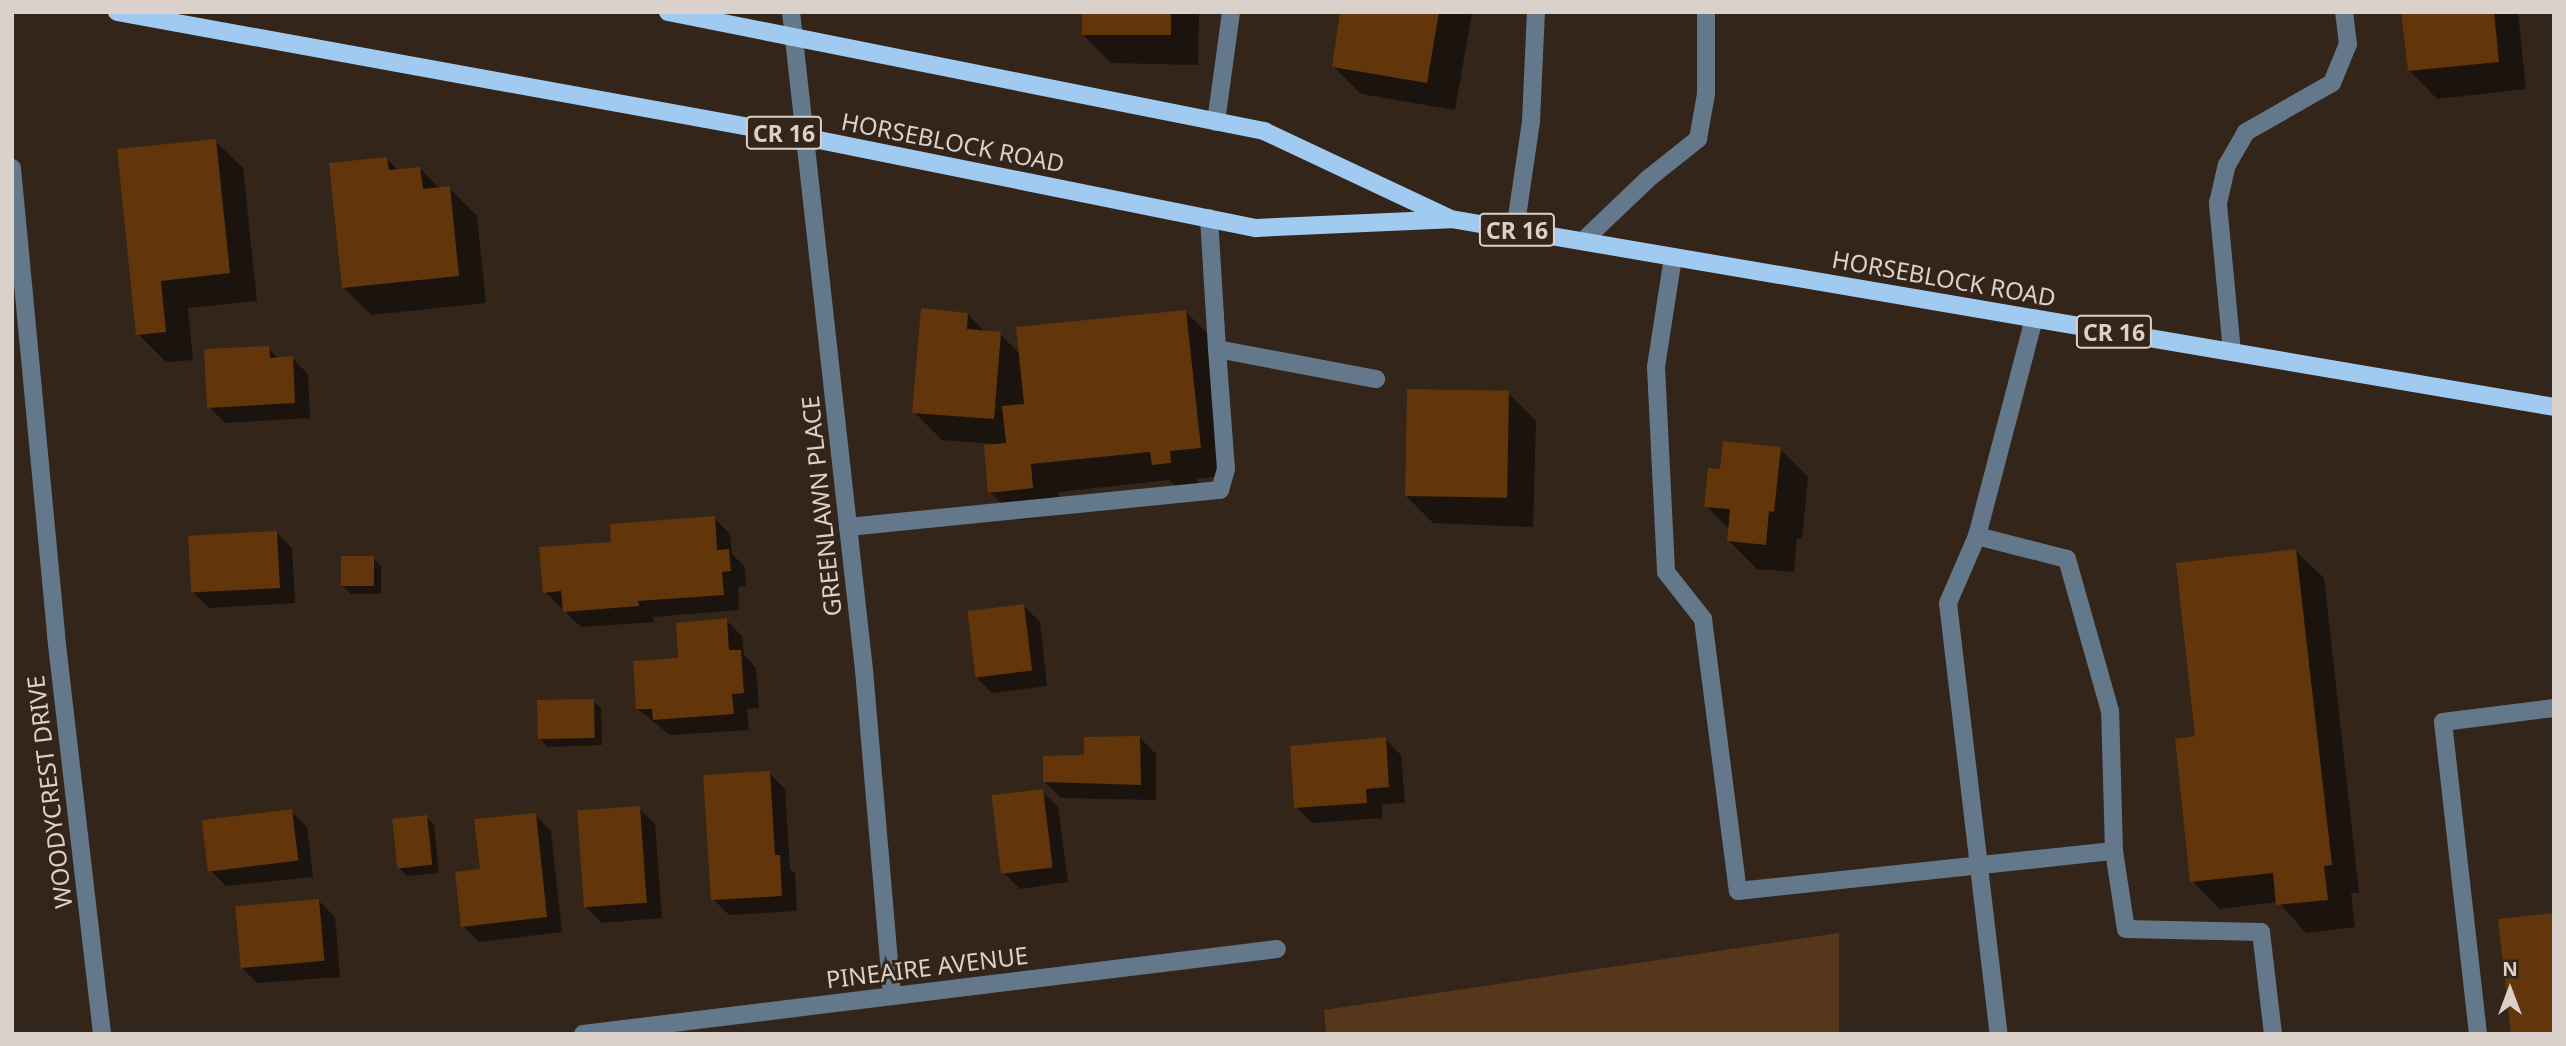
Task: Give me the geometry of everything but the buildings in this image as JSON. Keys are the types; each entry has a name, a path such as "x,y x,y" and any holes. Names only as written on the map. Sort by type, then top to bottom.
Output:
{"main road":[{"name":"HORSEBLOCK ROAD","path":"117,12 804,137 1256,228 1451,219 2554,407"},
{"name":"HORSEBLOCK ROAD","path":"668,12 1264,131 1451,219"}],"street":[{"name":"GREENLAWN PLACE","path":"791,12 864,670 892,996"},
{"path":"1216,122 1231,12"},
{"path":"1515,230 1531,121 1536,12"},
{"path":"1583,241 1649,178 1698,139 1706,94 1706,12"},
{"path":"2232,352 2218,203 2227,165 2246,132 2332,83 2348,44 2344,12"},
{"name":"WOODYCREST DRIVE","path":"12,168 56,636 102,1034"},
{"path":"848,527 1220,491 1226,469 1209,218"},
{"path":"1674,257 1656,368 1666,572 1703,619 1738,891 2114,851"},
{"path":"1999,1034 1948,603 1977,536 2034,318"},
{"path":"1217,349 1376,379"},
{"path":"1977,536 2067,559 2110,711 2114,851 2126,929 2261,932 2273,1034"},
{"path":"2478,1034 2443,722 2554,708"},
{"name":"PINEAIRE AVENUE","path":"583,1034 1277,949"}],"shaded area":[{"path":"1839,933 1839,1034 1326,1034 1324,1010"}]}
